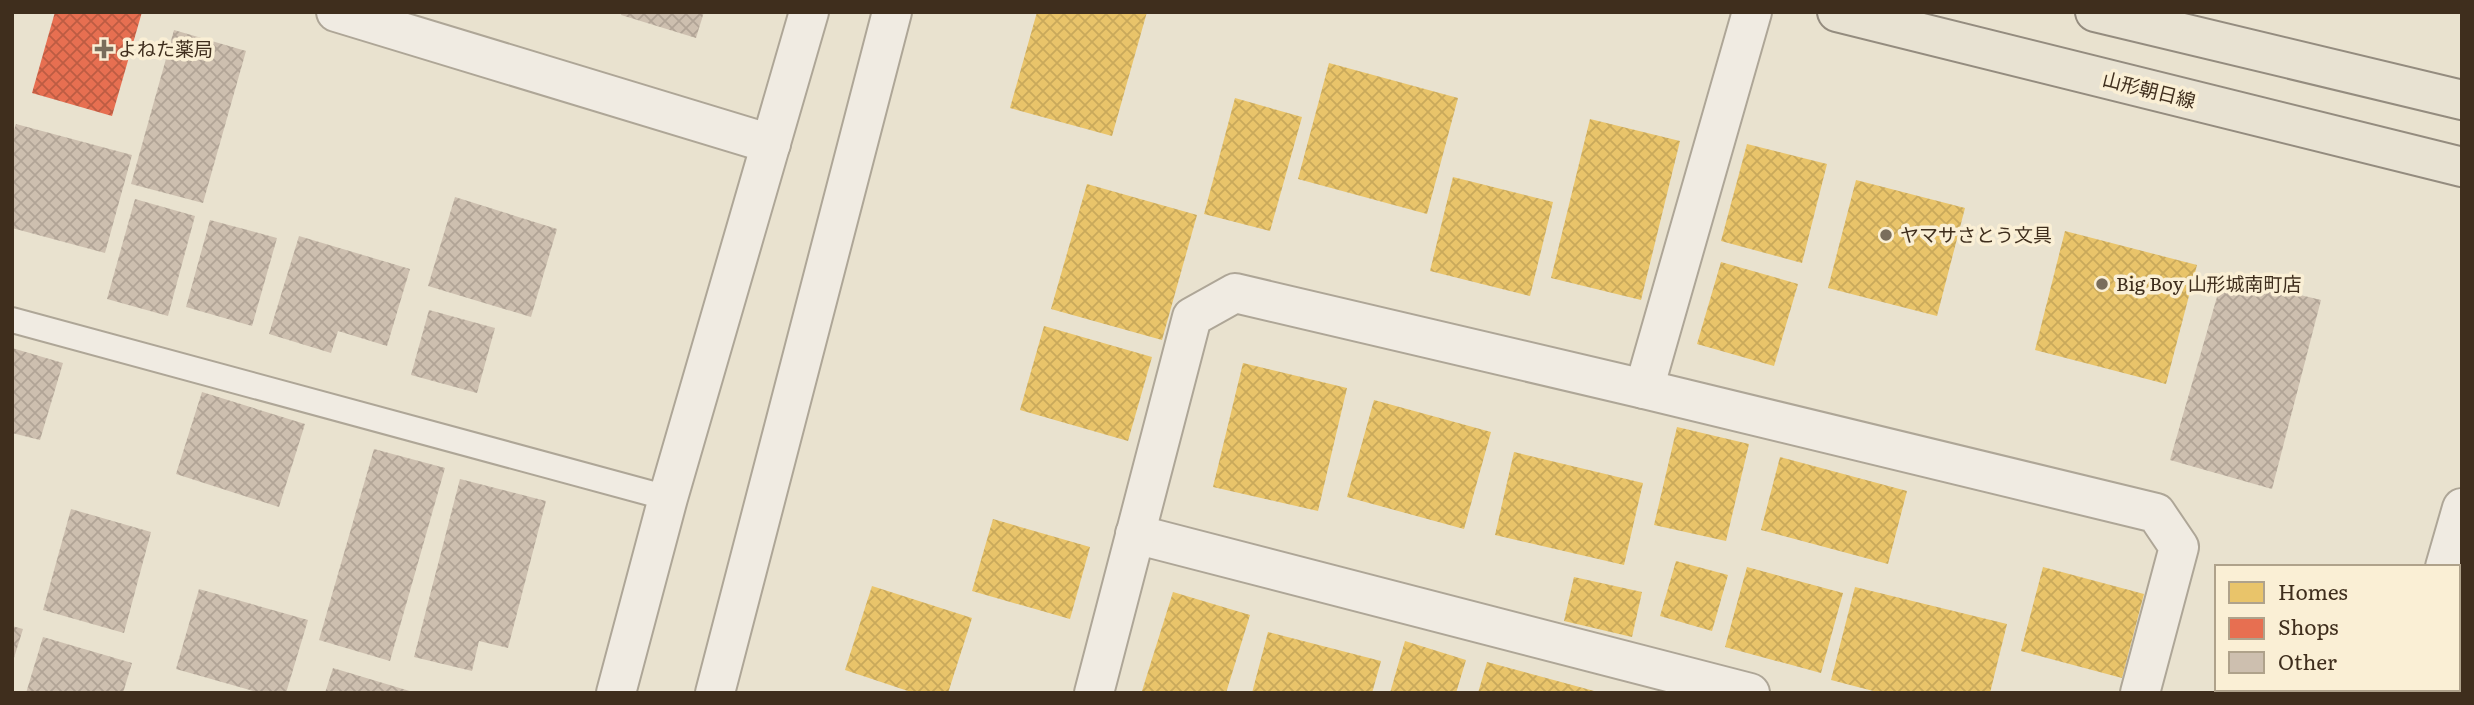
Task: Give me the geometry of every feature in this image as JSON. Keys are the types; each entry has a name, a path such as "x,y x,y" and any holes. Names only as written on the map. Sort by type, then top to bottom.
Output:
{"main road":[{"name":"山形朝日線","path":"1837,12 2462,167"},
{"path":"2095,12 2462,100"}],"street":[{"path":"336,12 771,144"},
{"path":"616,693 668,498 809,12"},
{"path":"715,693 892,12"},
{"path":"1644,389 1752,12"},
{"path":"1094,693 1192,317 1235,293 2156,513 2179,547 2140,693"},
{"path":"2446,565 2462,508"},
{"path":"1135,534 1749,693"}],"lane":[{"path":"12,320 668,498"}],"building: Homes":[{"path":"1037,12 1147,12 1112,136 1010,108"},
{"path":"1329,63 1458,98 1427,214 1298,179"},
{"path":"1235,98 1302,117 1270,231 1204,214"},
{"path":"1590,119 1680,141 1641,300 1551,278"},
{"path":"1747,144 1827,164 1802,263 1721,241"},
{"path":"1453,177 1553,202 1530,296 1430,271"},
{"path":"1856,180 1965,208 1937,316 1828,288"},
{"path":"1087,184 1197,215 1162,340 1051,309"},
{"path":"2065,231 2197,265 2166,384 2035,350"},
{"path":"1721,262 1798,284 1774,366 1697,344"},
{"path":"1044,326 1152,357 1128,441 1020,410"},
{"path":"1243,363 1347,388 1318,511 1213,487"},
{"path":"1374,400 1491,432 1464,529 1347,497"},
{"path":"1677,427 1749,444 1726,541 1654,525"},
{"path":"1514,452 1643,483 1624,565 1495,535"},
{"path":"1780,457 1907,491 1888,564 1761,530"},
{"path":"993,519 1090,547 1070,619 972,591"},
{"path":"1676,561 1728,575 1712,631 1660,616"},
{"path":"1747,567 1843,593 1821,673 1725,647"},
{"path":"2043,567 2144,594 2122,678 2021,651"},
{"path":"1574,577 1642,592 1632,637 1564,621"},
{"path":"872,586 972,618 948,693 914,693 845,670"},
{"path":"1855,587 2007,624 1990,693 1881,693 1831,680"},
{"path":"1173,592 1250,615 1226,693 1142,691"},
{"path":"1268,632 1381,661 1372,693 1252,693"},
{"path":"1405,641 1466,660 1456,693 1390,693"},
{"path":"1487,662 1598,692 1598,693 1478,693"}],"building: Shops":[{"path":"55,12 142,12 112,116 32,93"}],"building: Other":[{"path":"622,12 704,12 696,38 621,15"},
{"path":"174,30 246,51 203,203 131,184"},
{"path":"16,124 132,155 105,253 12,228 12,137"},
{"path":"455,197 557,229 531,317 428,286"},
{"path":"135,199 195,216 168,316 107,299"},
{"path":"210,220 277,238 252,326 186,307"},
{"path":"299,236 410,269 387,346 338,331 331,353 269,334"},
{"path":"2223,276 2321,300 2272,489 2170,460"},
{"path":"429,310 495,328 477,393 411,375"},
{"path":"12,348 63,363 40,440 12,433"},
{"path":"202,392 305,424 279,507 176,474"},
{"path":"374,449 445,468 390,661 319,640"},
{"path":"460,479 546,501 508,648 479,641 472,671 414,657"},
{"path":"71,509 151,532 124,633 43,610"},
{"path":"199,589 308,620 286,693 260,693 176,669"},
{"path":"12,626 23,629 13,661 12,661"},
{"path":"43,637 132,663 123,693 26,693"},
{"path":"333,668 413,692 413,693 325,693"}],"place":[{"name":"よねた薬局","path":"104,49"},
{"name":"ヤマサさとう文具","path":"1886,235"},
{"name":"Big Boy 山形城南町店","path":"2102,284"}]}
